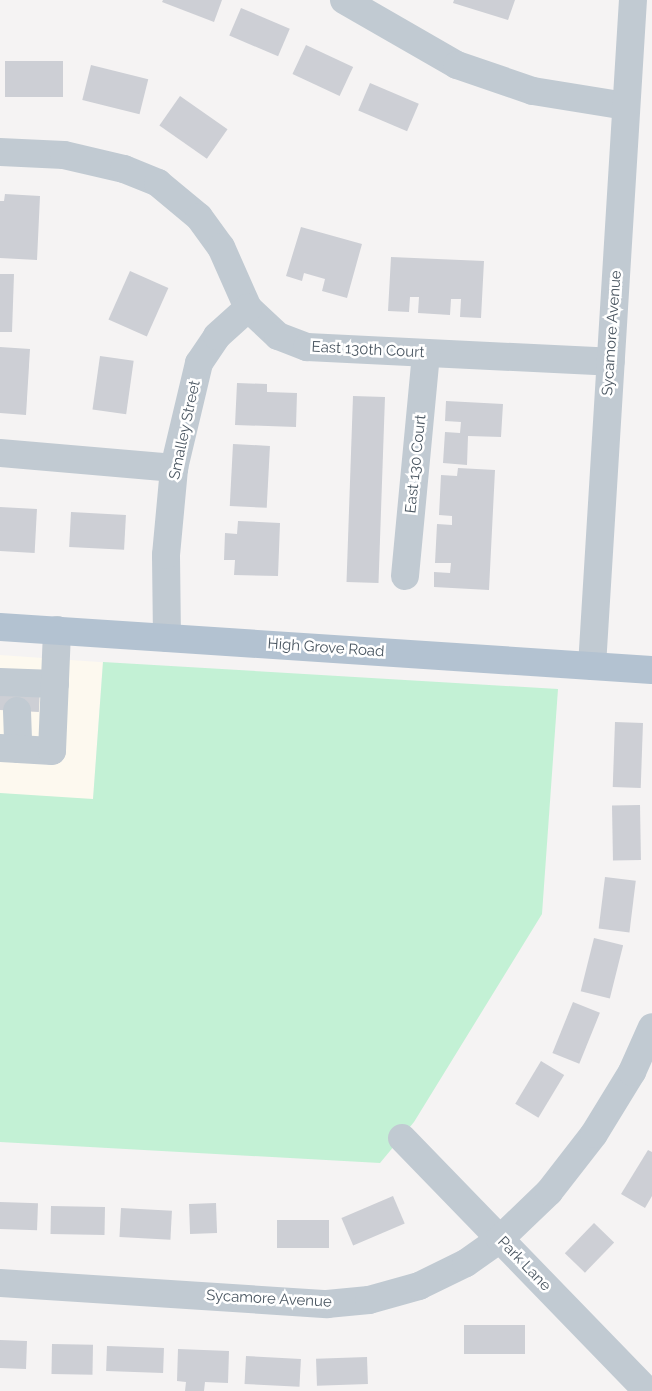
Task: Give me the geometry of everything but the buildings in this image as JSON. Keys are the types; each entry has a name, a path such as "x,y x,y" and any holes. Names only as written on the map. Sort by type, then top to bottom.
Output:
{"main road":[{"name":"High Grove Road","path":"0,627 652,670"}],"street":[{"path":"344,0 457,65 533,92 626,106"},
{"name":"Sycamore Avenue","path":"592,666 633,0"},
{"name":"East 130th Court","path":"0,152 64,155 124,169 158,183 199,217 221,247 248,308 278,336 306,347 611,362"},
{"name":"Smalley Street","path":"167,638 166,572 174,468 199,363 217,336 248,308"},
{"name":"East 130 Court","path":"405,576 426,353"},
{"path":"0,453 174,468"},
{"path":"55,684 13,691 9,748 52,751 55,684 57,630"},
{"name":"Sycamore Avenue","path":"0,1283 327,1304 368,1300 419,1286 466,1263 500,1239 549,1192 594,1134 632,1072 652,1027"},
{"name":"Park Lane","path":"402,1138 647,1391"}],"shaded area":[{"path":"0,655 103,662 93,800 0,793"}],"green space":[{"path":"103,662 558,689 542,914 414,1122 380,1163 0,1142 0,793 93,799"}]}
